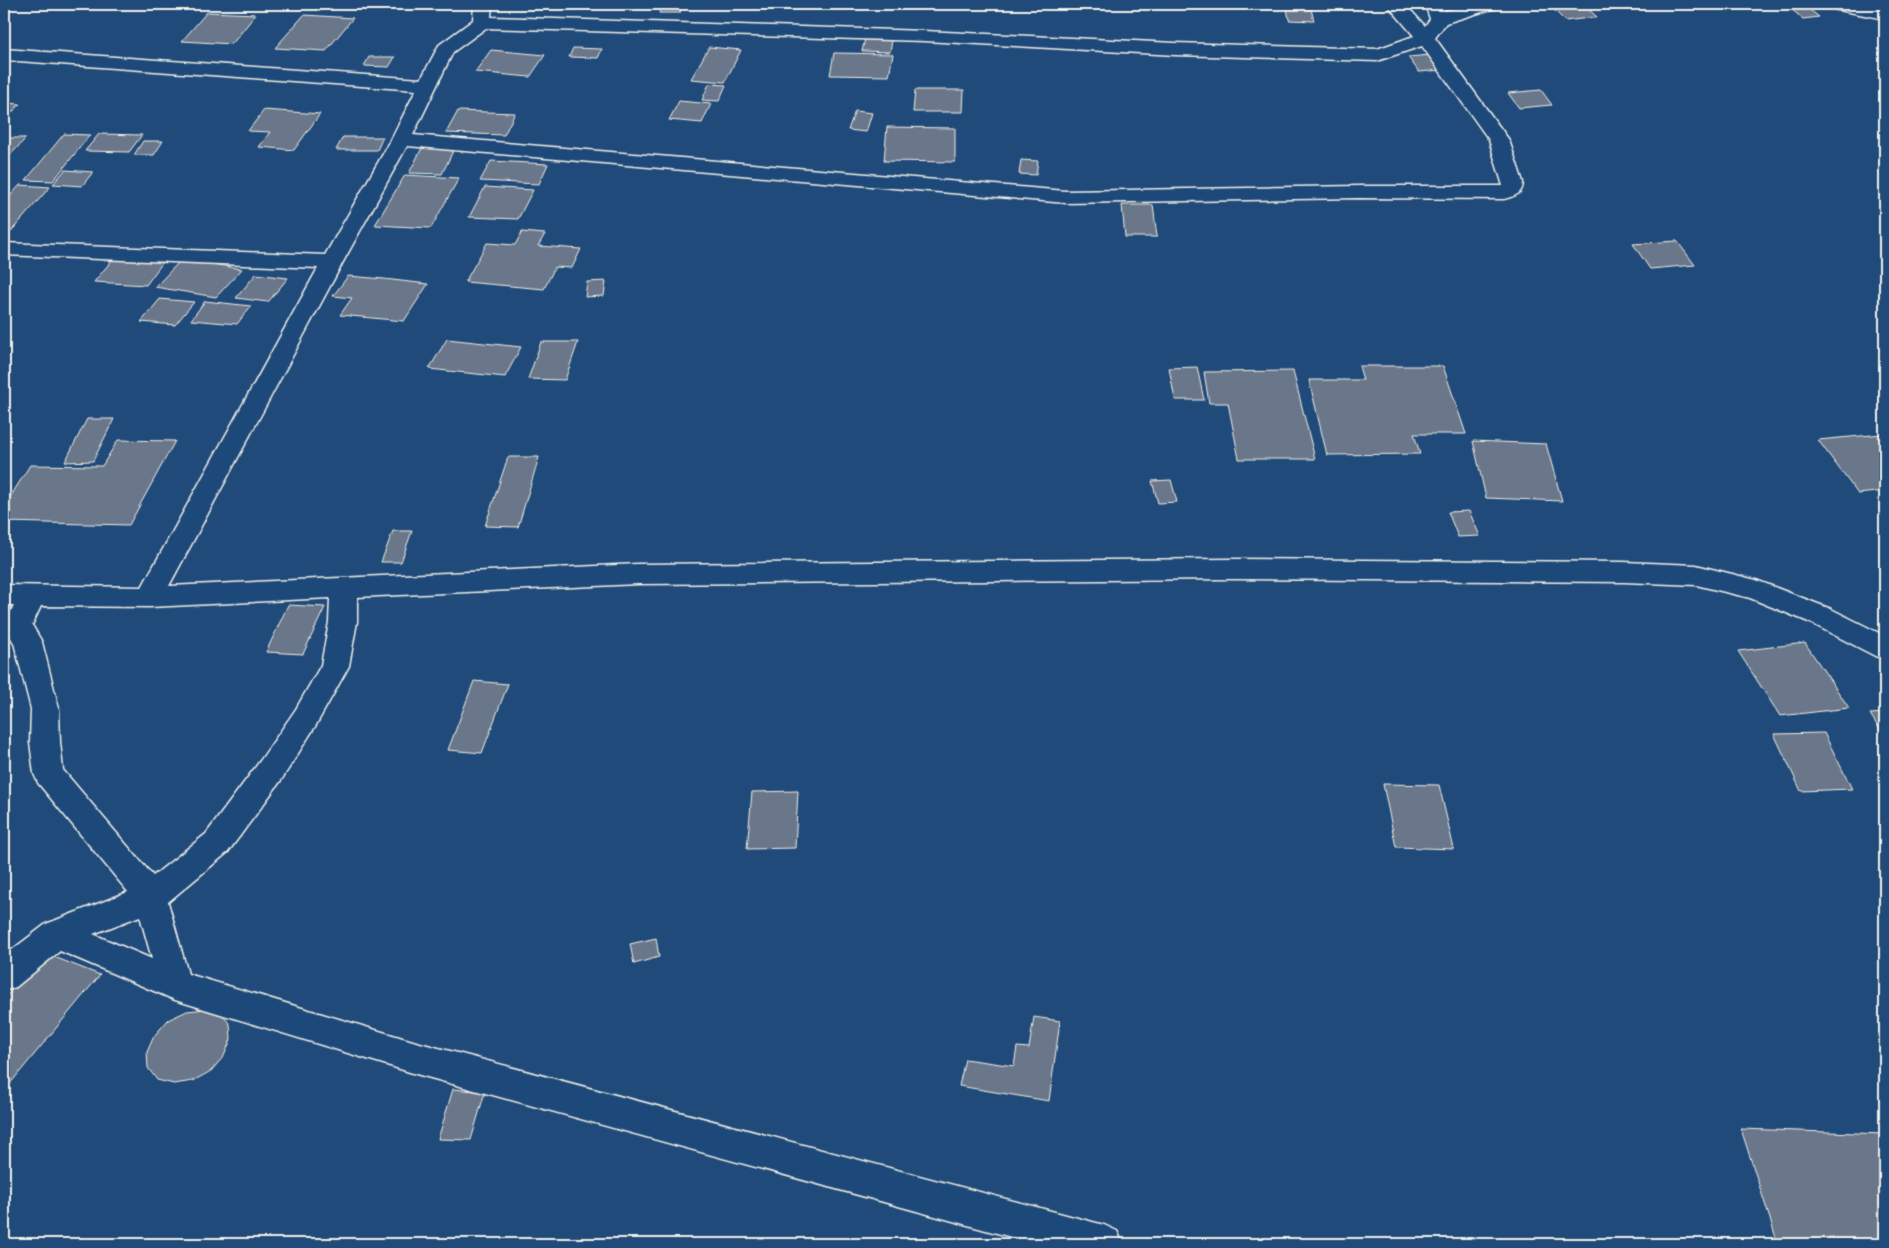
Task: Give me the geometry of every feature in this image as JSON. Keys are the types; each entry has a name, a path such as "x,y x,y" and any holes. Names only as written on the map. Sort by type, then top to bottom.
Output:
{"street":[{"path":"401,140 1066,197 1359,192 1504,194 1513,189 1513,182 1499,140 1426,38 1396,4"},
{"path":"1426,38 1436,12 1489,4"},
{"path":"1834,4 1885,14"},
{"path":"150,597 332,262 401,140 445,49 483,13 904,36 1165,48 1377,55 1391,52 1397,47 1426,38"},
{"path":"4,54 428,85"},
{"path":"4,248 332,262"},
{"path":"175,985 151,897 49,774 45,742 45,708 28,642 18,626 18,595 150,597 638,574 1221,569 1624,572 1696,575 1756,590 1821,616 1885,648"},
{"path":"4,976 57,934 151,897 217,843 272,770 336,666 343,622 344,588"},
{"path":"57,934 175,985 416,1058 1104,1244"}],"building":[{"path":"335,4 392,4 390,8 334,6"},
{"path":"661,4 682,4 680,13 659,13"},
{"path":"855,4 892,4 891,8 854,7"},
{"path":"1548,4 1583,4 1597,17 1565,21"},
{"path":"1805,6 1819,17 1803,19 1790,8"},
{"path":"1287,8 1311,9 1314,21 1289,20"},
{"path":"207,12 256,14 232,44 182,41"},
{"path":"304,15 353,18 326,51 275,48"},
{"path":"865,39 892,40 890,52 862,51"},
{"path":"709,47 741,50 725,82 691,79"},
{"path":"573,48 602,49 598,58 569,57"},
{"path":"491,50 545,55 530,77 475,72"},
{"path":"834,53 893,54 889,76 830,75"},
{"path":"1431,55 1442,70 1419,72 1408,57"},
{"path":"369,57 395,57 389,67 364,66"},
{"path":"709,84 726,85 719,101 702,100"},
{"path":"915,90 964,90 963,112 913,112"},
{"path":"1541,90 1552,105 1519,108 1508,93"},
{"path":"679,101 711,104 702,123 669,120"},
{"path":"4,103 20,104 4,121"},
{"path":"264,110 320,114 294,150 259,147 270,132 248,131"},
{"path":"458,111 515,113 504,135 446,133"},
{"path":"855,111 872,113 866,132 848,130"},
{"path":"887,127 955,128 955,162 884,161"},
{"path":"64,134 90,135 53,181 26,180"},
{"path":"99,134 142,135 129,152 85,151"},
{"path":"343,137 383,137 377,150 336,150"},
{"path":"4,138 26,138 4,162"},
{"path":"143,141 163,141 154,155 134,155"},
{"path":"422,148 454,149 442,174 409,173"},
{"path":"1021,160 1038,161 1036,175 1019,174"},
{"path":"491,161 548,164 539,184 480,181"},
{"path":"65,170 93,172 82,186 53,184"},
{"path":"405,175 459,178 431,228 375,225"},
{"path":"20,185 50,187 8,235 4,235 4,203"},
{"path":"485,187 533,190 518,219 469,217"},
{"path":"1122,205 1153,205 1157,237 1125,237"},
{"path":"522,232 545,234 538,246 581,249 572,268 555,267 544,289 465,282 487,243 515,245"},
{"path":"1677,241 1695,265 1650,269 1633,244"},
{"path":"113,259 163,262 146,285 94,282"},
{"path":"182,259 242,269 216,297 155,287"},
{"path":"256,274 288,278 268,302 236,298"},
{"path":"348,276 428,284 404,321 340,315 352,298 333,296"},
{"path":"606,281 604,296 585,297 587,282"},
{"path":"160,299 194,302 175,325 141,322"},
{"path":"205,301 251,306 237,324 191,320"},
{"path":"447,339 521,347 505,377 429,369"},
{"path":"541,342 578,342 565,380 528,379"},
{"path":"1359,366 1443,366 1466,434 1414,434 1420,454 1327,455 1309,380 1363,380"},
{"path":"1197,367 1204,400 1175,400 1169,368"},
{"path":"1293,371 1315,459 1239,459 1228,403 1209,403 1204,372"},
{"path":"87,419 114,419 93,461 65,462"},
{"path":"1882,434 1885,438 1885,491 1858,494 1818,440"},
{"path":"118,440 175,441 129,525 4,522 4,507 30,465 102,466"},
{"path":"1473,441 1546,444 1562,501 1486,498"},
{"path":"508,457 539,457 518,527 485,526"},
{"path":"1171,480 1177,502 1158,503 1152,481"},
{"path":"1469,511 1480,536 1458,537 1448,512"},
{"path":"393,531 412,531 401,562 381,562"},
{"path":"288,605 325,607 303,654 266,652"},
{"path":"1805,643 1849,708 1780,716 1738,651"},
{"path":"474,681 508,684 482,753 448,750"},
{"path":"1885,713 1885,738 1870,714"},
{"path":"1824,733 1852,789 1801,791 1774,734"},
{"path":"1383,784 1439,785 1454,849 1396,847"},
{"path":"798,791 795,848 747,849 752,792"},
{"path":"656,938 659,957 634,964 630,944"},
{"path":"44,953 100,975 4,1091 4,999"},
{"path":"205,1009 220,1013 230,1024 231,1039 224,1056 211,1071 193,1081 174,1084 157,1080 148,1068 147,1052 154,1036 168,1020 187,1011"},
{"path":"1034,1017 1060,1021 1049,1101 959,1086 965,1059 1014,1066 1017,1047 1029,1048"},
{"path":"453,1089 485,1092 471,1140 438,1139"},
{"path":"1741,1129 1885,1134 1885,1244 1778,1244"}]}
